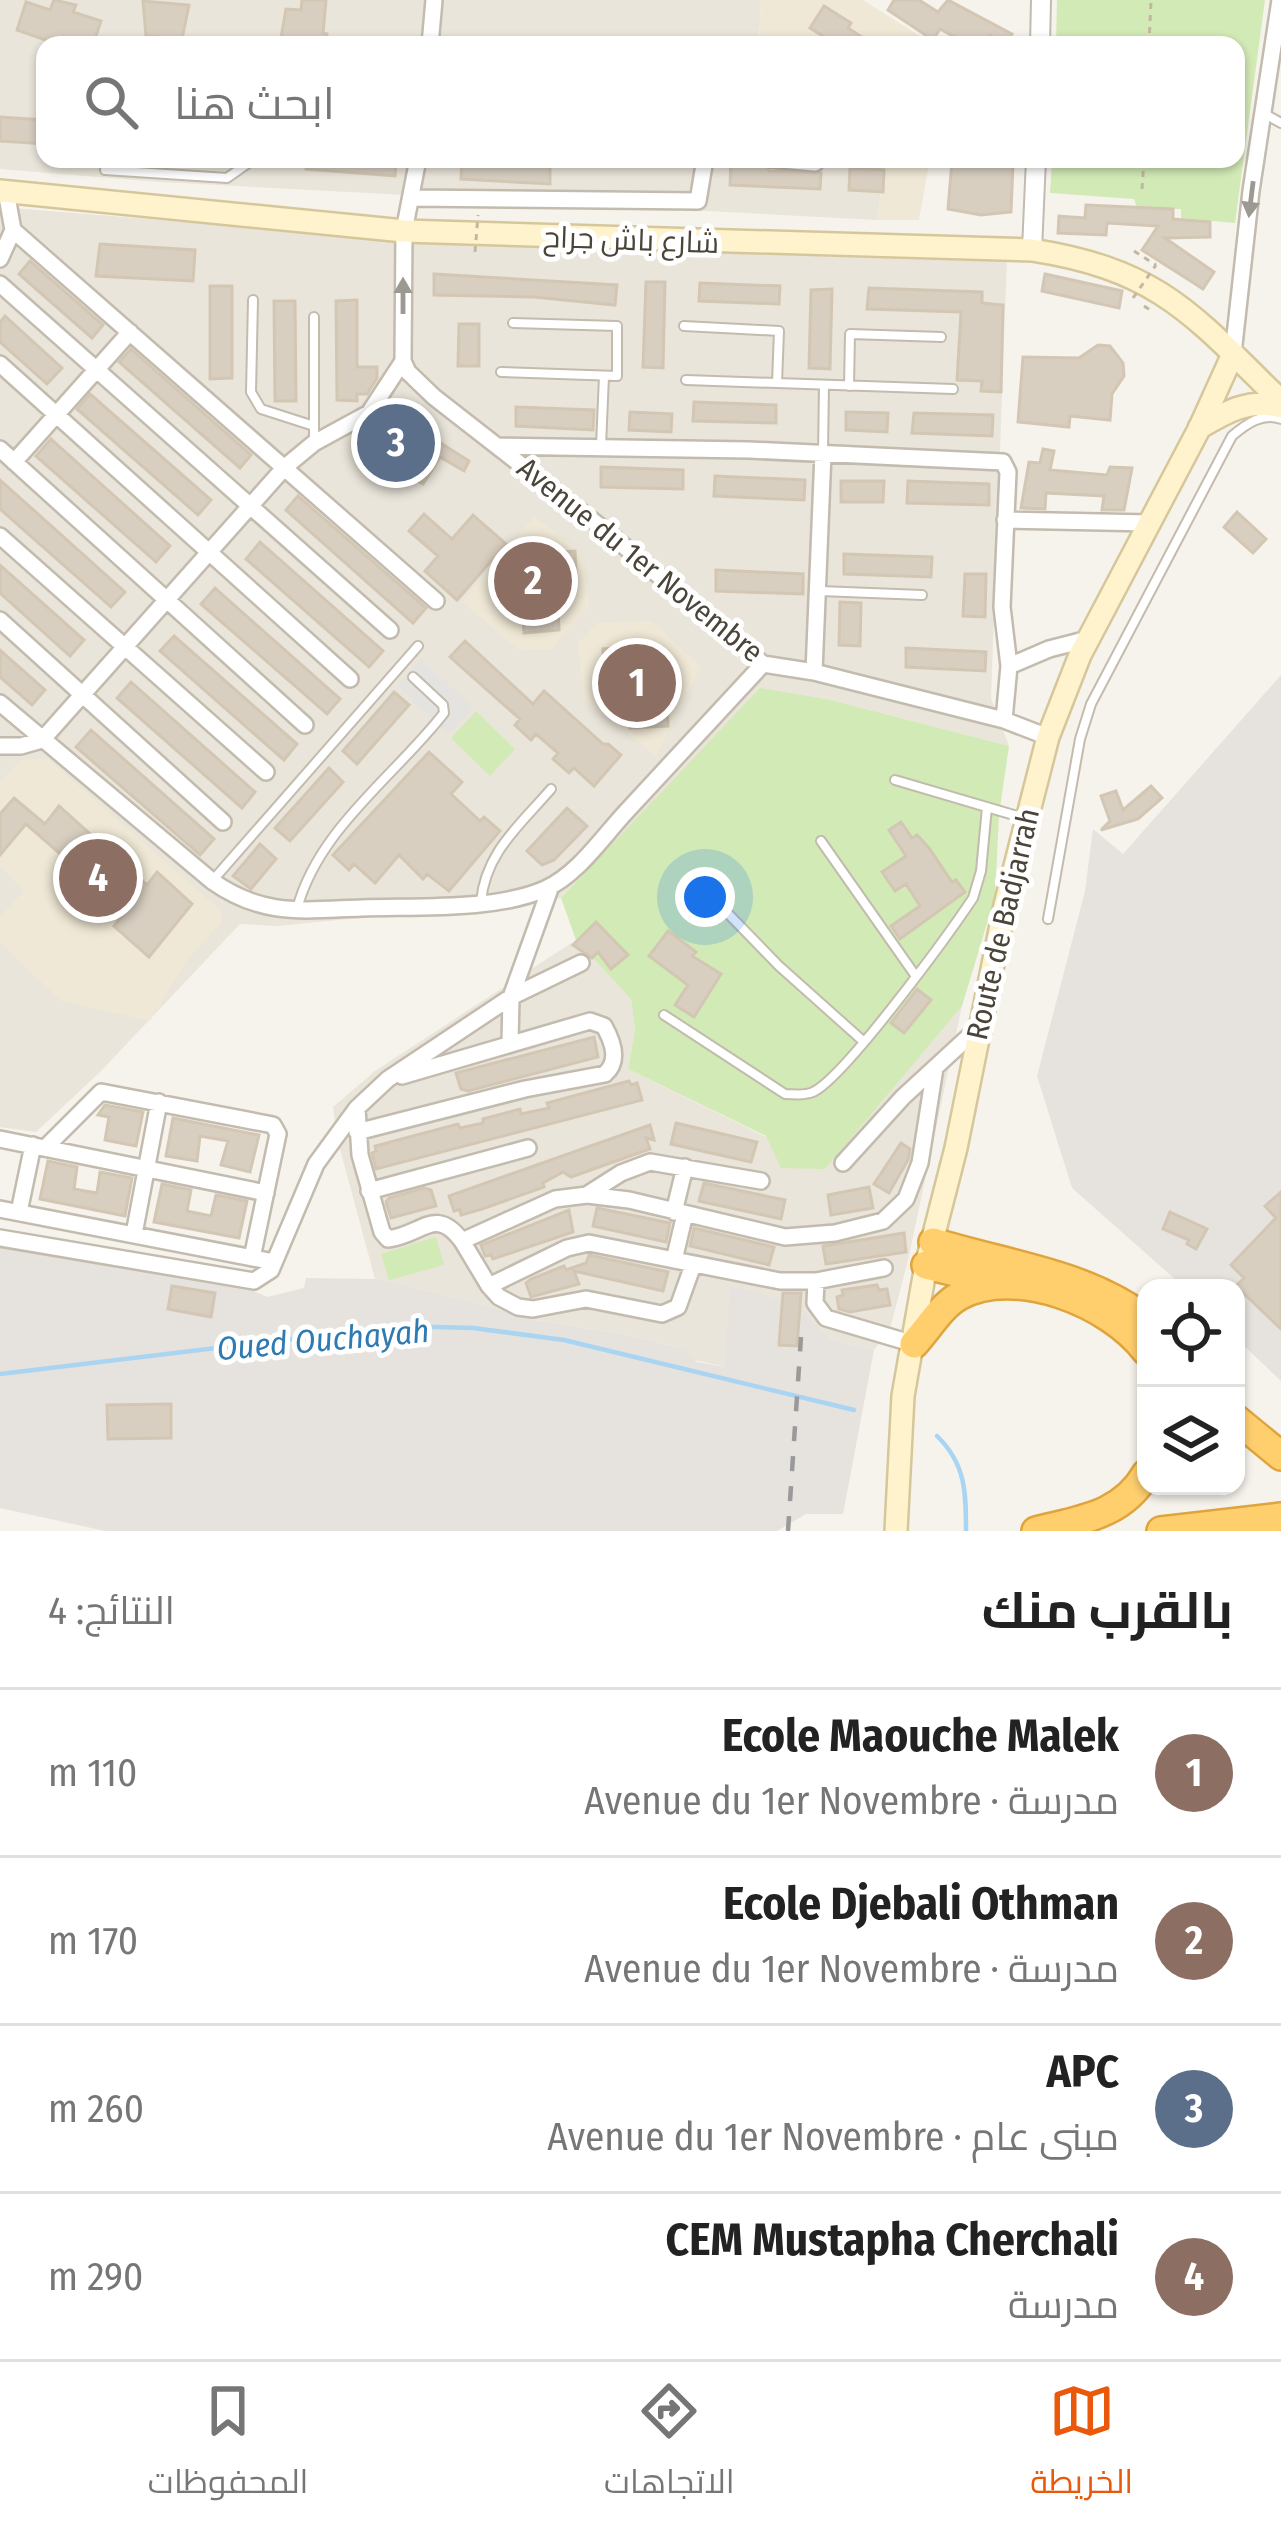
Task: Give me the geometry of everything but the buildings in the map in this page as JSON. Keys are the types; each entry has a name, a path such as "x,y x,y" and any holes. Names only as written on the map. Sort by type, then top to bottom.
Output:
{"highway":[{"path":"930,1254 998,1282 1079,1301 1120,1324 1137,1342"},
{"path":"930,1254 1064,1277 1137,1312"},
{"path":"914,1344 951,1301 998,1282"},
{"path":"1245,1426 1281,1456"},
{"path":"1036,1531 1108,1511 1137,1488"},
{"path":"1160,1531 1281,1517"}],"main road":[{"name":"شارع باش جراح","path":"3,191 404,231 1032,250 1114,267 1158,290 1198,319 1281,404"},
{"name":"Route de Badjarrah","path":"896,1531 902,1396 978,1028 1048,737 1088,639 1199,429 1233,354"},
{"path":"1199,429 1241,406 1281,404"}],"street":[{"path":"431,36 434,0"},
{"path":"1040,36 1041,0"},
{"path":"1233,354 1251,191 1280,0"},
{"path":"0,746 42,740 314,434 369,413 403,361 404,231 417,168"},
{"path":"412,198 698,201 704,168"},
{"path":"1032,250 1036,168"},
{"path":"3,191 13,230 436,601"},
{"path":"0,259 13,230"},
{"path":"0,284 390,631"},
{"path":"14,462 130,332"},
{"name":"Avenue du 1er Novembre","path":"403,361 417,382 763,664 814,672 1004,720 1048,737"},
{"path":"0,364 350,679"},
{"path":"499,446 998,460 1008,472 1002,607 1009,666 1004,720"},
{"path":"0,449 304,725"},
{"path":"814,672 824,453"},
{"path":"1005,520 1150,524"},
{"path":"0,536 266,772"},
{"path":"0,620 224,822"},
{"path":"1009,666 1088,639"},
{"path":"0,703 212,881 253,905 297,910 481,902 551,886 585,857 763,664"},
{"path":"510,1043 511,997 551,886"},
{"path":"0,1238 244,1282 267,1274 316,1164 357,1108 388,1079 511,997 580,963"},
{"path":"357,1132 525,1089 605,1074 614,1060 607,1030 595,1021 388,1079"},
{"path":"842,1163 978,1028"},
{"path":"462,1241 555,1199 587,1195 785,1237 835,1233 884,1221 906,1199 920,1163 935,1068"},
{"path":"19,1212 39,1147 101,1092 159,1102 273,1125 278,1134 252,1258"},
{"path":"134,1234 159,1102"},
{"path":"357,1108 357,1132 382,1232 388,1239 437,1222 452,1227 499,1297 526,1309 586,1299 662,1314 678,1307 693,1264"},
{"path":"0,1139 266,1193"},
{"path":"369,1191 528,1148"},
{"path":"587,1195 637,1166 660,1162 761,1180"},
{"path":"674,1261 685,1167"},
{"path":"0,1209 274,1262"},
{"path":"489,1286 567,1248 589,1243 764,1279 816,1282 884,1268"},
{"path":"816,1282 815,1303 826,1318 914,1344"}],"lane":[{"path":"1264,114 1281,123"},
{"path":"105,170 226,178 241,168"},
{"path":"253,300 251,392 256,404 314,434 314,317"},
{"path":"501,372 617,376 616,326 513,322"},
{"path":"684,326 779,331 778,383"},
{"path":"849,386 850,334 941,338"},
{"path":"601,447 604,376"},
{"path":"686,380 953,389"},
{"path":"824,385 824,453"},
{"path":"1048,920 1080,739 1097,692 1232,436 1248,422 1281,418"},
{"path":"820,592 922,595"},
{"path":"212,881 418,646"},
{"path":"297,910 305,879 321,851 444,713 443,705 413,676"},
{"path":"895,780 1025,819"},
{"path":"481,902 483,876 492,856 551,789"},
{"path":"664,1015 785,1094 809,1094 830,1080 863,1041 974,898 987,807"},
{"path":"821,841 915,975"},
{"path":"709,894 779,966 863,1041"}],"path":[{"path":"1149,36 1151,0"},
{"path":"1142,189 1143,168"},
{"path":"475,252 478,215"},
{"path":"1132,298 1156,265 1134,250"}],"shaded area":[{"path":"0,0 761,0 759,36 36,36 36,168 884,168 877,220 160,182 0,169"},
{"path":"761,0 863,0 920,36 759,36"},
{"path":"884,168 928,168 919,220 877,220"},
{"path":"0,207 409,240 1007,258 991,698 1009,746 831,700 760,689 561,898 277,926 240,924 101,1071 36,1132 0,1127"},
{"path":"534,517 575,547 583,559 589,605 552,649 519,650 462,602"},
{"path":"651,621 701,667 656,756 583,699 578,643 597,623"},
{"path":"421,659 473,708 448,734 398,686"},
{"path":"1281,675 1281,1381 1245,1347 1245,1279 1175,1279 1072,1188 1037,1076 1085,891 1093,829 1123,854"},
{"path":"48,759 221,911 222,922 188,958 150,1021 60,1000 0,942 0,917 24,891 0,865 0,783 20,760"},
{"path":"576,940 631,999 635,1030 628,1069 766,1137 885,1094 962,1006 908,1260 890,1329 874,1350 830,1339 804,1310 731,1285 726,1367 633,1336 524,1318 375,1279 333,1107 375,1071"},
{"path":"0,1247 247,1288 267,1297 304,1288 306,1278 375,1279 524,1318 633,1336 683,1349 697,1362 725,1367 730,1285 774,1298 804,1310 830,1339 874,1350 843,1514 806,1514 777,1531 105,1531 0,1508"}],"green space":[{"path":"1057,0 1265,0 1245,149 1245,36 1056,36"},
{"path":"1051,168 1242,168 1235,223 1181,218 1181,209 1137,208 1134,199 1050,193"},
{"path":"760,688 831,700 1009,746 995,897 962,1006 825,1169 781,1168 766,1136 628,1069 635,1030 631,999 576,940 561,898"},
{"path":"476,711 515,749 490,776 451,738"},
{"path":"436,1237 444,1265 389,1280 381,1254"}],"waterway":[{"name":"Oued Ouchayah","path":"0,1374 401,1326 473,1328 564,1340 854,1410"},
{"name":"Oued Ouchayah","path":"937,1436 959,1468 966,1531"}],"railway":[{"path":"788,1531 801,1337"}],"place":[{"name":"APC","path":"396,443"},
{"name":"Ecole Djebali Othman","path":"533,581"},
{"name":"Ecole Maouche Malek","path":"637,683"},
{"name":"CEM Mustapha Cherchali","path":"98,878"}]}
